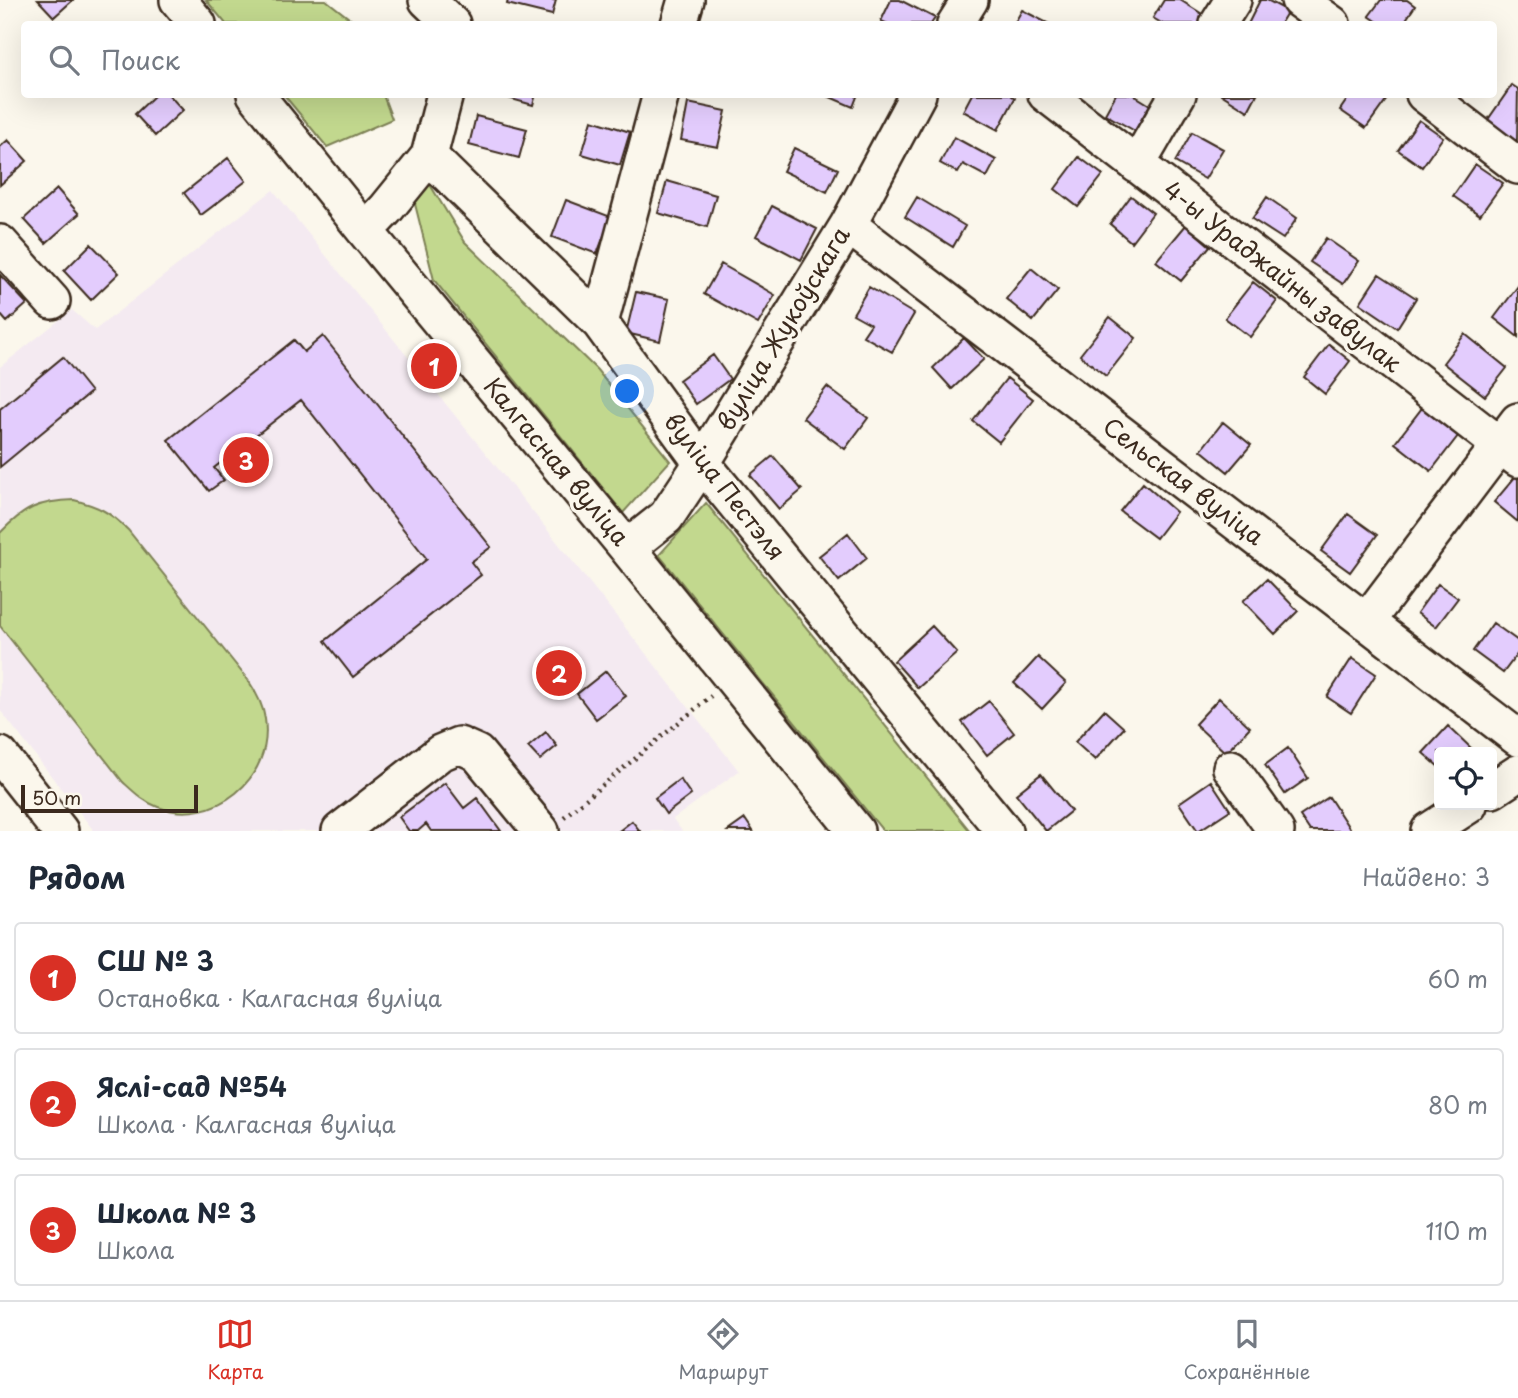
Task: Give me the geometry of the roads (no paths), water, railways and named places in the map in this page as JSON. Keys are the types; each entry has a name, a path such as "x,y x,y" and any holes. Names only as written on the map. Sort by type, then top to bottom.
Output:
{"street":[{"path":"178,0 196,21"},
{"path":"427,0 449,21"},
{"path":"464,21 470,0"},
{"path":"680,21 686,0"},
{"path":"958,21 970,0"},
{"path":"1220,21 1233,0"},
{"path":"1299,0 1328,21"},
{"name":"Калгасная вуліца","path":"257,98 856,831"},
{"path":"365,231 429,156 444,98"},
{"path":"600,323 660,98"},
{"name":"вуліца Жукоўскага","path":"627,548 666,517 702,463 848,225 916,98"},
{"name":"4-ы Ураджайны завулак","path":"1051,98 1512,441"},
{"path":"1137,164 1176,98"},
{"path":"1429,98 1518,166"},
{"name":"вуліца Пестэля","path":"429,156 600,323 702,463 1004,831"},
{"name":"Сельская вуліца","path":"848,225 1518,738"},
{"path":"0,243 52,302"},
{"path":"1366,622 1512,441"},
{"path":"340,831 440,753 459,745 477,753 549,827"},
{"path":"0,755 60,831"},
{"path":"1231,768 1276,831"},
{"path":"1497,787 1518,772"},
{"path":"1429,831 1461,810"}],"place":[{"name":"СШ № 3","path":"434,366"},
{"name":"Школа № 3","path":"246,460"},
{"name":"Яслі-сад №54","path":"559,673"}]}
